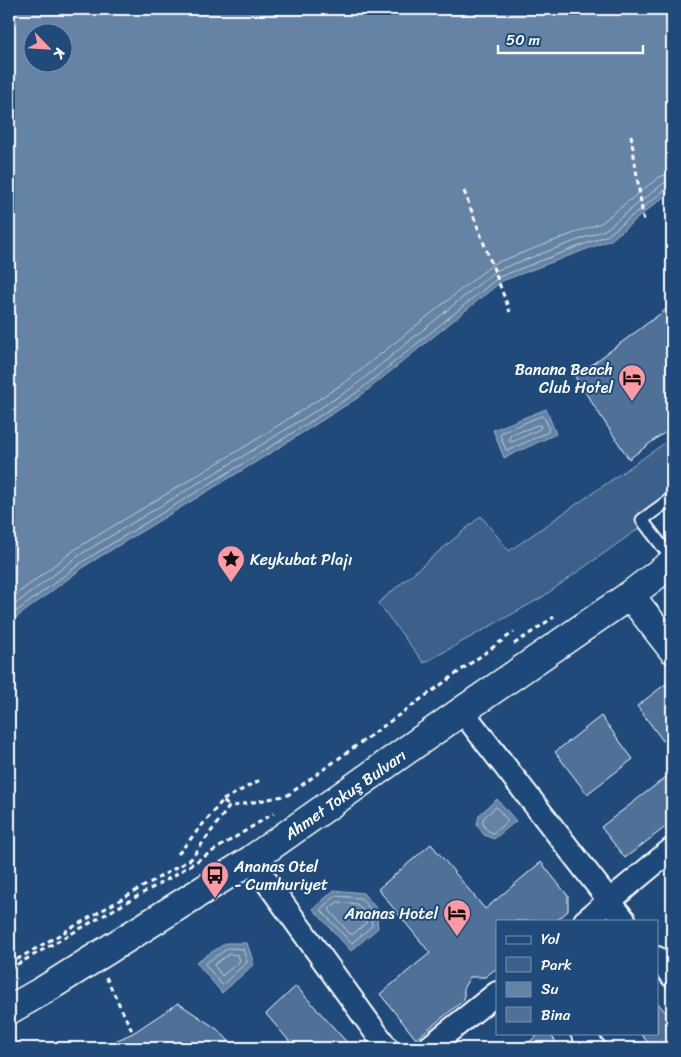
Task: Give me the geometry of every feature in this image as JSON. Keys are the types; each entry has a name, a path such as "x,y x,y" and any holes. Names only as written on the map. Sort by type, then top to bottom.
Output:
{"main road":[{"name":"Ahmet Tokuş Bulvarı","path":"9,1010 251,860 630,595 672,563"},
{"path":"630,595 672,649"}],"street":[{"path":"462,711 624,920"},
{"path":"587,920 672,849"},
{"path":"251,860 387,1048"},
{"path":"658,959 672,976"},
{"path":"428,1048 496,994"},
{"path":"583,1034 594,1048"}],"lane":[{"path":"672,498 642,520 672,559"}],"path":[{"path":"631,135 644,224"},
{"path":"464,191 510,312"},
{"path":"509,648 556,616"},
{"path":"9,964 191,859 229,808 288,795 514,632"},
{"path":"178,854 224,800 260,780"},
{"path":"224,800 229,808"},
{"path":"9,969 172,876 277,811"},
{"path":"97,957 133,1033"}],"green space":[{"path":"672,438 672,505 541,598 424,663 378,603 481,516 509,551"}],"water":[{"path":"9,9 672,9 672,190 611,240 502,281 359,397 88,564 9,623"},
{"path":"546,409 556,434 504,458 493,430"},
{"path":"497,799 516,821 494,839 484,835 477,825 479,815"},
{"path":"334,890 363,893 376,908 378,928 351,951 313,909"},
{"path":"226,943 247,943 254,964 222,993 196,962"}],"building":[{"name":"Banana Beach Club Hotel","path":"672,305 672,427 629,459 575,377"},
{"path":"672,679 672,753 637,706"},
{"path":"601,716 633,759 587,794 555,752"},
{"path":"666,777 672,785 672,822 625,858 601,827"},
{"name":"Ananas Hotel","path":"431,844 485,909 541,862 568,896 568,911 557,920 496,920 496,969 485,977 470,977 464,987 464,1000 416,1039 380,994 430,953 378,889"},
{"path":"296,986 352,1048 288,1048 290,1042 266,1014"},
{"path":"178,1003 217,1029 236,1048 100,1048 133,1033"},
{"path":"658,1003 672,1020 672,1048 652,1048 641,1034 658,1034"},
{"path":"539,1034 550,1034 561,1048 522,1048"}],"place":[{"name":"Banana Beach Club Hotel","path":"632,402"},
{"name":"Keykubat Plajı","path":"231,583"},
{"name":"Ananas Otel - Cumhuriyet","path":"215,899"},
{"name":"Ananas Hotel","path":"457,937"}]}
